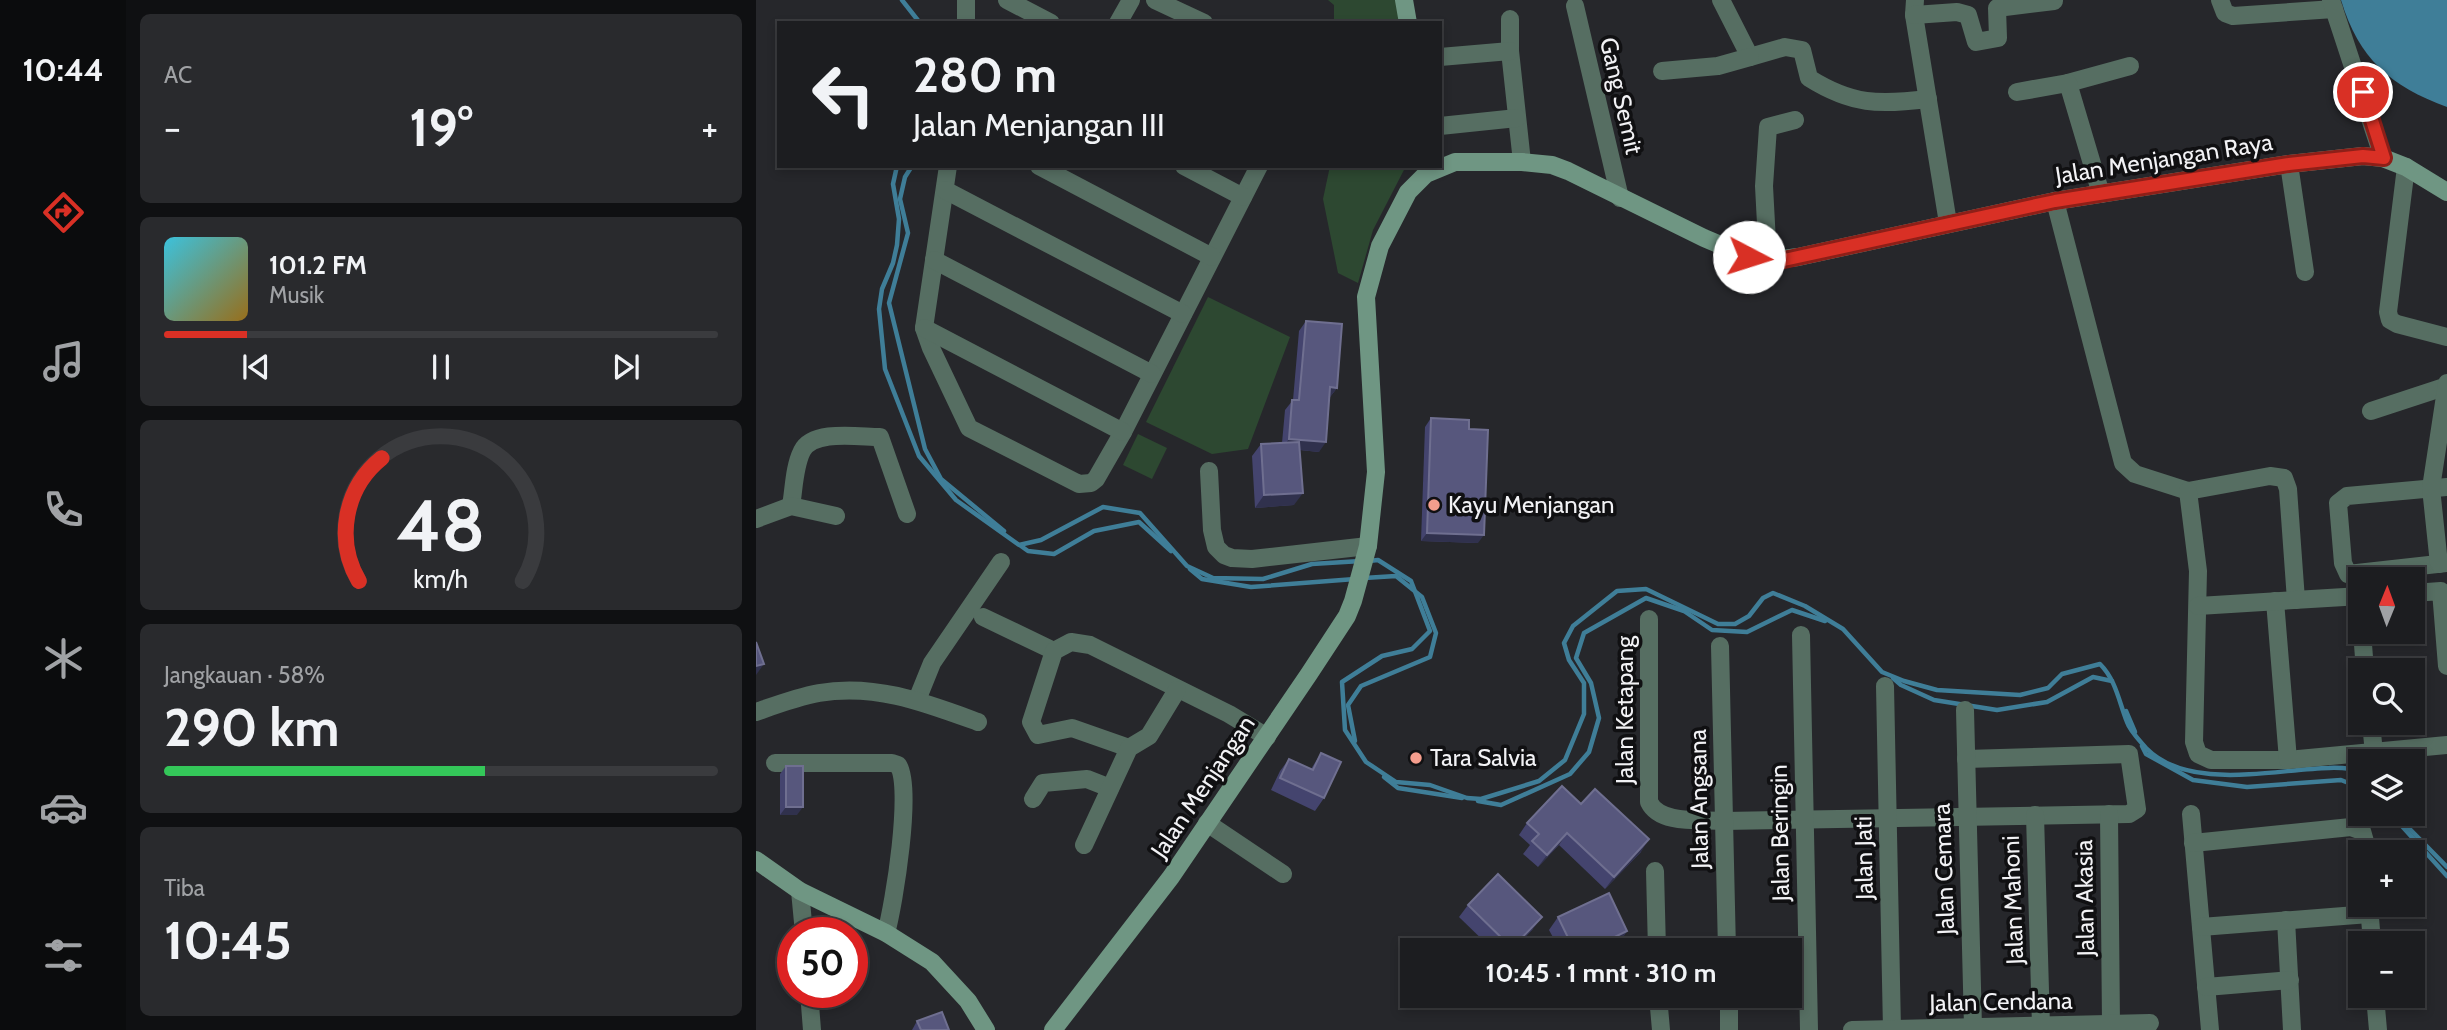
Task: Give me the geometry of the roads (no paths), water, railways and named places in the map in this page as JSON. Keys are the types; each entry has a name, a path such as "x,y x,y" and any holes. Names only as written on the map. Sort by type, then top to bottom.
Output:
{"main road":[{"path":"1404,0 1408,21"},
{"name":"Jalan Menjangan Raya","path":"1442,165 1455,162 1522,162 1560,168 1704,238 1749,257 1768,261 1798,257 2055,201 2289,164 2363,156 2384,158 2406,167 2447,192"},
{"name":"Jalan Menjangan Raya","path":"1367,551 1376,472 1366,297 1380,246 1408,192 1425,170"},
{"name":"Jalan Menjangan","path":"1053,1030 1152,905 1267,737 1346,616 1360,581 1367,551"},
{"path":"756,860 800,891 886,933 932,962 968,1001 986,1030"}],"street":[{"path":"966,21 967,0"},
{"path":"1007,0 1047,21"},
{"path":"1119,21 1130,0"},
{"path":"1155,0 1200,21"},
{"path":"1721,0 1750,57"},
{"path":"2220,0 2225,13 2233,16 2333,5 2384,158"},
{"path":"1948,223 1914,7 1968,15 1976,42 1998,38 1997,8 2054,1"},
{"name":"Gang Semit","path":"1575,6 1620,198"},
{"path":"1510,19 1510,51 1522,162"},
{"path":"1662,71 1718,66 1785,47 1802,50 1809,78 1849,98 1886,104 1928,99"},
{"path":"1442,57 1510,51"},
{"path":"2017,92 2068,83 2130,66"},
{"path":"2068,83 2101,194"},
{"path":"1442,126 1517,118"},
{"path":"1768,261 1764,186 1767,133 1770,125 1795,120"},
{"path":"2289,164 2305,272"},
{"path":"2406,167 2388,312 2390,320 2397,324 2447,337"},
{"path":"948,168 924,328 931,348 965,422 977,434 1079,484 1096,479 1123,432 1258,168"},
{"path":"1043,168 1212,257"},
{"path":"1188,168 1243,197"},
{"path":"945,190 1183,314"},
{"path":"2055,201 2123,463 2135,474 2188,491 2270,476 2284,478 2288,489 2296,600"},
{"path":"934,260 1152,374"},
{"path":"924,328 1123,432"},
{"path":"2371,411 2447,385 2439,488 2443,563 2348,574 2343,563 2338,503 2341,499 2347,496 2439,488"},
{"path":"791,506 797,463 803,448 821,436 880,437 907,514"},
{"path":"1209,471 1212,530 1216,547 1224,555 1232,558 1252,558 1367,551"},
{"path":"2188,491 2198,571 2194,742 2198,754 2211,760 2288,761 2348,755"},
{"path":"756,519 791,506 836,516"},
{"path":"917,700 932,663 1001,562"},
{"path":"2426,592 2441,591 2447,666"},
{"path":"2198,606 2348,597"},
{"path":"2274,601 2288,761"},
{"path":"983,617 1054,651"},
{"name":"Jalan Ketapang","path":"1649,619 1649,802 1656,812 1666,817 1724,821"},
{"name":"Jalan Beringin","path":"1801,635 1809,1030"},
{"path":"1129,748 1072,728 1038,735 1031,722 1054,651 1071,642 1090,645 1229,714 1267,737"},
{"name":"Jalan Angsana","path":"1720,646 1727,938"},
{"name":"Jalan Jati","path":"1885,686 1892,1030"},
{"path":"756,712 820,692 870,690 917,700 978,722"},
{"path":"1084,845 1129,748 1149,736 1177,690"},
{"name":"Jalan Cemara","path":"1965,710 1973,1027"},
{"path":"2410,749 2447,745"},
{"path":"1724,821 2129,814 2137,809 2129,754 1966,759"},
{"path":"775,763 892,764 901,769 903,784 900,855 886,933"},
{"path":"1033,799 1043,783 1087,779 1110,788"},
{"name":"Jalan Akasia","path":"2109,814 2111,1024"},
{"path":"2191,814 2210,1030"},
{"name":"Jalan Mahoni","path":"2035,815 2041,1026"},
{"path":"1207,823 1283,874"},
{"path":"2193,843 2351,827 2362,831 2365,840"},
{"path":"1655,871 1657,938"},
{"path":"800,891 802,917"},
{"path":"2201,927 2348,912"},
{"path":"2286,920 2292,1030"},
{"path":"2206,987 2290,980"},
{"path":"810,1008 812,1030"},
{"path":"1658,1008 1661,1030"},
{"path":"1729,1008 1730,1030"},
{"path":"2376,1008 2379,1028"},
{"name":"Jalan Cendana","path":"1852,1030 2150,1023"}],"water":[{"path":"2341,0 2447,0 2447,107 2409,90 2379,68 2357,39"}],"waterway":[{"path":"902,0 918,21"},
{"path":"897,168 893,184 899,219 897,245 882,289 879,309 885,369 919,456 956,500 1019,545 1041,540 1103,507 1140,513 1187,566 1213,578 1263,579 1312,564 1361,561"},
{"path":"911,168 905,177 900,199 908,233 889,303 925,449 941,479 1004,531"},
{"path":"1021,546 1028,551 1054,554 1094,531 1139,522 1171,551"},
{"path":"1369,561 1378,560 1411,581 1430,631 1412,649 1382,656 1342,682 1345,730 1366,762 1396,782 1430,785 1467,798 1481,799 1539,781 1565,760 1584,714 1584,683 1569,660 1564,643 1573,626 1617,591 1646,589 1718,624 1735,624 1749,616 1763,598 1773,593 1805,606 1843,629 1882,672 1937,690 2020,695 2048,688 2062,674 2100,664 2113,684 2128,725 2135,736 2164,762 2185,770 2233,775 2307,769 2348,769"},
{"path":"1190,569 1202,579 1251,587 1355,579"},
{"path":"1355,741 1348,705 1361,686 1430,657 1436,633 1422,597 1396,576 1364,578"},
{"path":"1478,801 1501,805 1570,774 1589,752 1599,718 1591,683 1576,658 1584,633 1646,598 1684,611 1712,630 1747,632 1792,610 1825,621"},
{"path":"1893,678 1901,685 1934,700 1997,710 2047,702 2093,677 2112,681"},
{"path":"2126,711 2135,732"},
{"path":"2142,746 2146,754 2193,780 2247,787 2341,780 2348,783"},
{"path":"1384,777 1398,788 1462,798"},
{"path":"2402,826 2447,876"},
{"path":"2407,826 2447,867"}],"place":[{"name":"Kayu Menjangan","path":"1434,505"},
{"name":"Tara Salvia","path":"1416,758"}]}
